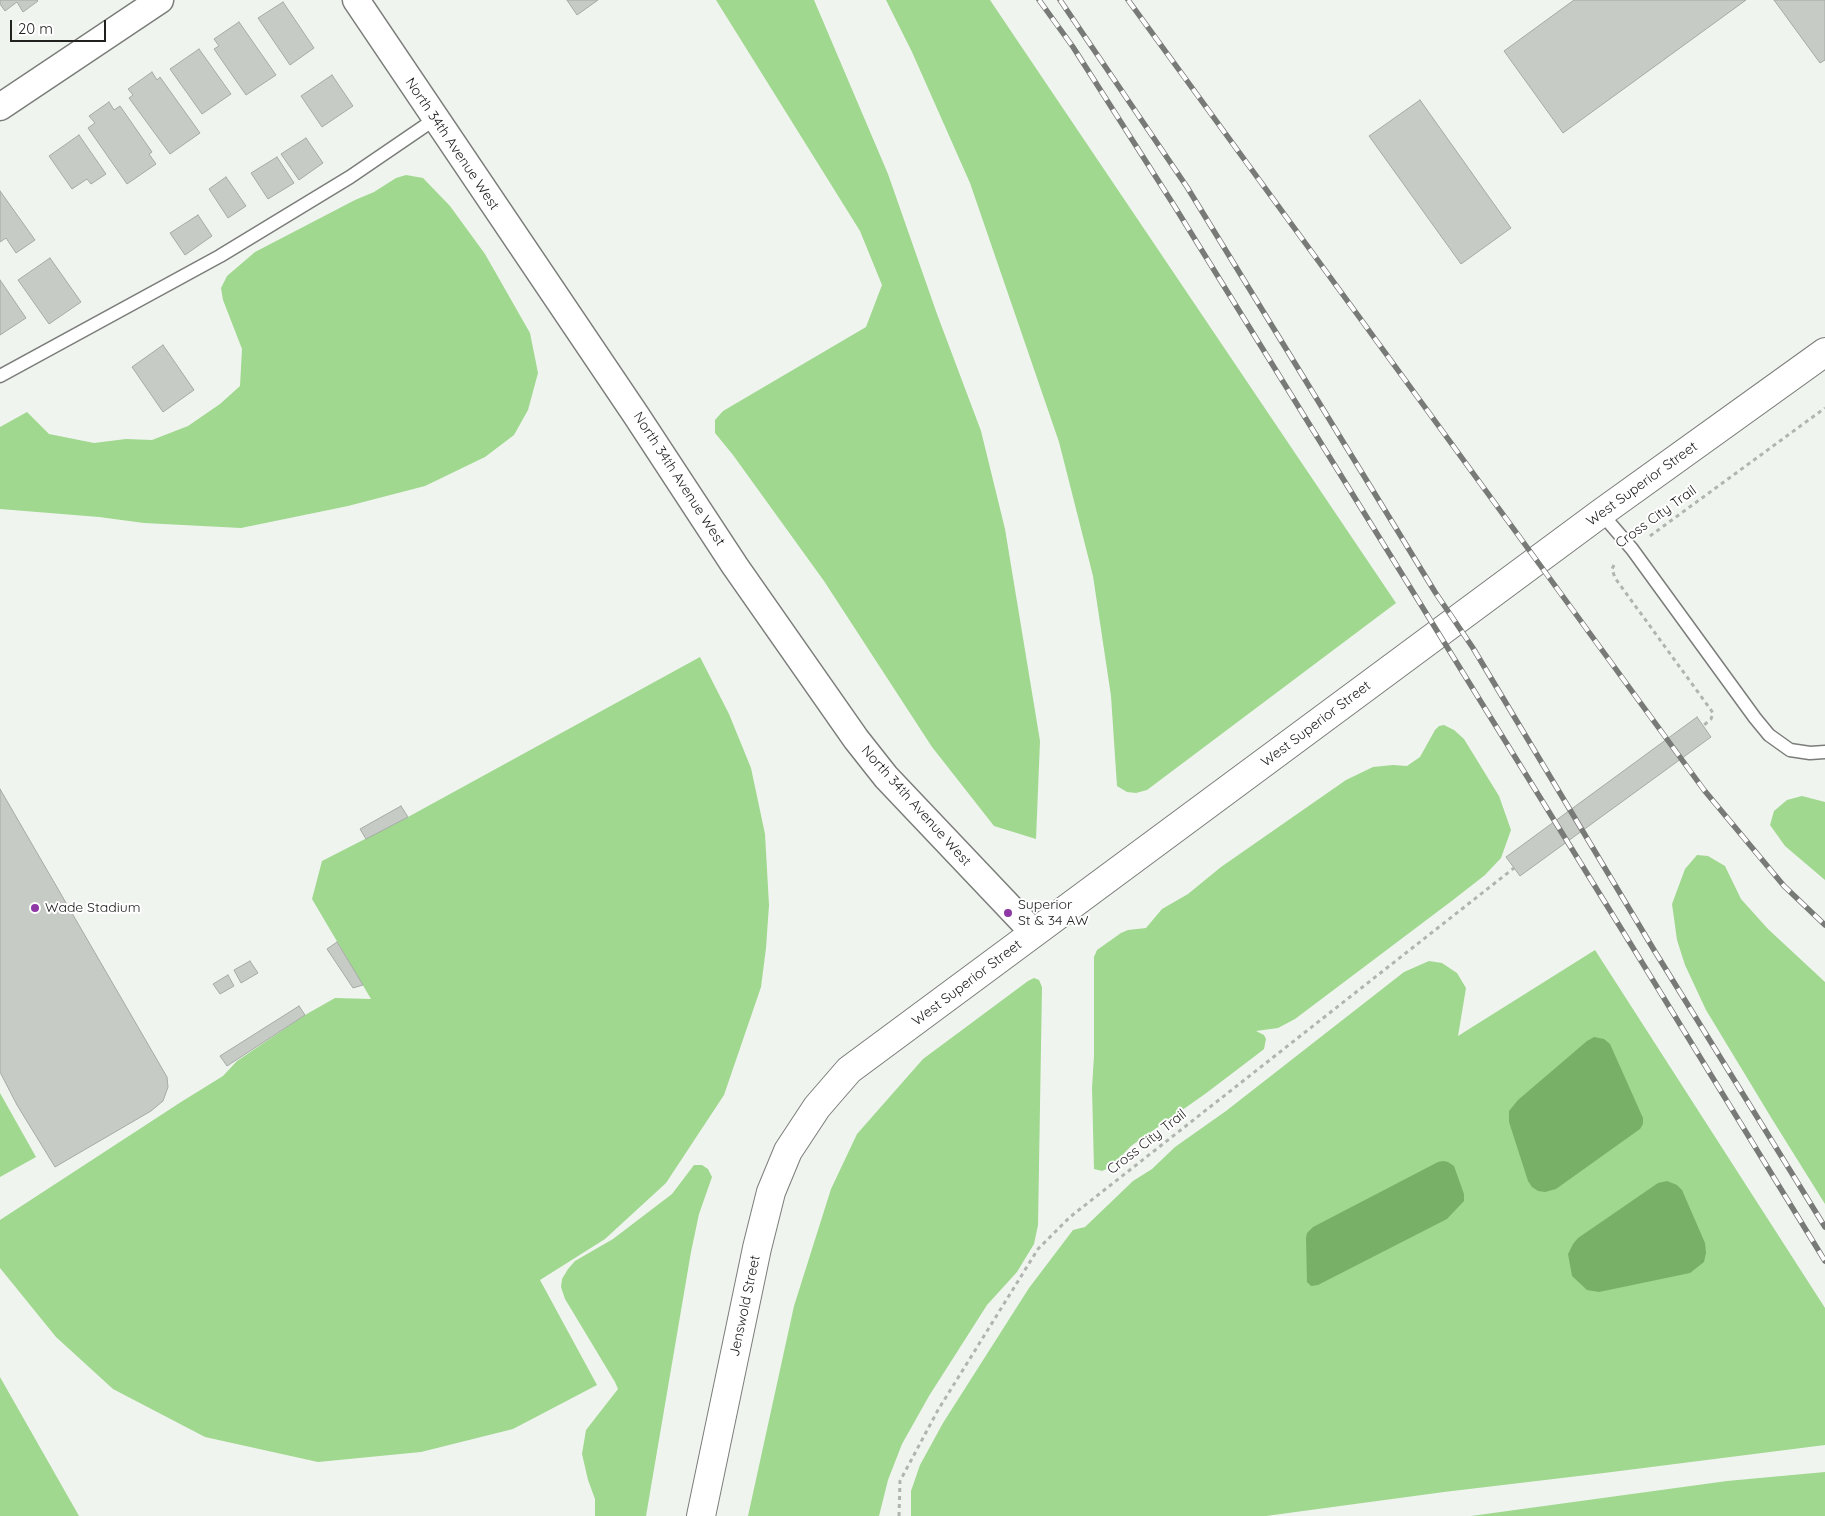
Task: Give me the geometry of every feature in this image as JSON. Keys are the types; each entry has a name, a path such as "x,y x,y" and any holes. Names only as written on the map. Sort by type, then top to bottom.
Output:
{"street":[{"path":"0,107 160,0"},
{"name":"North 34th Avenue West","path":"356,0 435,120 636,415 735,566 856,739 886,777 1034,933"},
{"name":"West Superior Street","path":"817,1107 849,1070 1601,512 1825,352"},
{"name":"Jenswold Street","path":"701,1516 757,1248 771,1192 788,1151 817,1107"}],"lane":[{"path":"0,376 220,256 350,177 435,120"},
{"path":"1601,512 1632,549 1769,735 1790,750 1810,753 1825,752"}],"path":[{"name":"Cross City Trail","path":"1703,726 1711,719 1713,713 1615,578 1612,569 1617,560 1825,408"},
{"name":"Cross City Trail","path":"899,1516 900,1480 938,1410 1038,1249 1070,1217 1514,868"}],"shaded area":[{"path":"716,0 814,0 888,174 937,314 981,431 1005,529 1040,741 1036,839 994,826 932,747 824,581 715,433 715,420 723,411 866,327 882,285 860,231"},
{"path":"886,0 990,0 1396,603 1147,790 1136,793 1127,792 1117,786 1111,696 1093,576 1059,442 970,183 912,52"},
{"path":"406,175 423,178 450,206 485,254 530,333 538,373 528,410 514,435 485,457 425,486 348,506 241,528 144,523 99,517 0,509 0,427 27,412 49,434 94,443 126,439 152,440 188,426 220,404 240,386 242,349 223,300 221,288 227,276 255,252 374,192 396,178"},
{"path":"700,657 729,714 751,768 765,834 769,905 761,987 724,1095 666,1183 605,1239 540,1280 597,1385 513,1429 421,1452 318,1462 205,1437 113,1389 56,1337 0,1268 0,1220 223,1076 237,1061 305,1015 335,998 371,999 312,899 322,861 408,817"},
{"path":"1444,725 1454,730 1464,739 1499,796 1511,830 1501,858 1485,875 1295,1019 1278,1028 1256,1031 1264,1035 1266,1039 1264,1049 1205,1094 1131,1146 1111,1167 1102,1171 1094,1169 1092,1088 1094,1056 1094,957 1097,950 1121,933 1128,930 1146,928 1162,909 1188,894 1221,867 1346,780 1373,767 1407,766 1420,757 1435,730 1439,726"},
{"path":"1802,796 1825,802 1825,880 1785,846 1770,825 1774,811 1787,800"},
{"path":"1697,855 1708,856 1725,866 1741,899 1768,929 1825,982 1825,1204 1706,1010 1685,965 1677,940 1672,904 1685,869"},
{"path":"1595,950 1825,1308 1825,1445 1266,1516 911,1516 911,1491 920,1465 943,1423 1029,1288 1073,1230 1085,1227 1133,1181 1152,1169 1175,1147 1226,1111 1404,972 1429,961 1442,963 1457,973 1466,988 1458,1036"},
{"path":"1034,978 1039,980 1042,987 1038,1225 1034,1244 1017,1272 987,1305 929,1396 902,1444 888,1480 879,1516 748,1516 794,1306 831,1189 857,1134 923,1059"},
{"path":"1594,1037 1604,1039 1610,1044 1643,1118 1643,1124 1640,1129 1556,1189 1545,1192 1538,1191 1528,1181 1509,1122 1509,1111 1518,1100"},
{"path":"0,1093 36,1157 0,1177"},
{"path":"1443,1161 1454,1166 1464,1194 1464,1201 1447,1219 1318,1285 1311,1286 1307,1282 1306,1238 1307,1233 1313,1227"},
{"path":"694,1165 702,1165 708,1169 712,1177 699,1214 691,1252 646,1516 595,1516 595,1499 582,1454 586,1430 618,1389 565,1299 561,1287 562,1279 575,1261 613,1239 672,1194"},
{"path":"1667,1181 1677,1185 1682,1190 1705,1243 1706,1253 1704,1262 1690,1273 1599,1292 1587,1290 1572,1276 1568,1254 1573,1244 1578,1238 1658,1183"},
{"path":"0,1377 79,1516 0,1516"},
{"path":"1825,1472 1825,1516 1471,1516 1727,1481"}],"building":[{"path":"0,0 38,1 23,12 17,2 5,11 0,4"},
{"path":"567,0 598,0 577,15"},
{"path":"1574,0 1746,0 1563,133 1504,51"},
{"path":"1774,0 1825,0 1825,60 1820,63"},
{"path":"283,2 314,48 290,65 258,18"},
{"path":"239,22 276,75 246,95 214,49 219,46 214,39"},
{"path":"199,49 231,94 202,114 170,69"},
{"path":"152,72 157,80 160,77 200,133 170,154 129,98 133,95 128,89"},
{"path":"332,75 353,106 322,127 301,96"},
{"path":"1420,100 1511,228 1461,264 1369,136"},
{"path":"109,102 114,110 120,106 152,152 149,154 156,164 127,184 88,128 95,123 89,116"},
{"path":"79,135 106,174 91,184 87,179 72,189 49,156"},
{"path":"306,138 323,163 299,180 281,154"},
{"path":"277,157 294,183 268,199 251,173"},
{"path":"226,177 246,206 228,218 209,189"},
{"path":"0,191 35,240 16,253 6,238 0,242"},
{"path":"198,215 212,236 185,255 170,233"},
{"path":"50,258 81,302 49,324 18,280"},
{"path":"0,280 26,318 0,335"},
{"path":"163,345 194,390 163,412 132,367"},
{"path":"1697,717 1711,737 1520,876 1506,857"},
{"name":"Wade Stadium","path":"0,789 167,1077 168,1087 163,1101 151,1111 55,1167 17,1105 0,1072"},
{"path":"401,806 408,817 366,839 360,829"},
{"path":"337,942 363,985 353,988 327,949"},
{"path":"250,961 258,973 241,983 234,970"},
{"path":"228,975 234,986 220,994 213,984"},
{"path":"299,1006 305,1015 227,1066 220,1056"}],"railway":[{"path":"1039,0 1073,47 1175,207 1825,1261"},
{"path":"1060,0 1187,187 1435,592 1473,648 1654,950 1825,1227"},
{"path":"1128,0 1704,790 1784,886 1825,925"}],"place":[{"name":"Wade Stadium","path":"35,908"},
{"name":"Superior St & 34 AW","path":"1008,913"}]}
